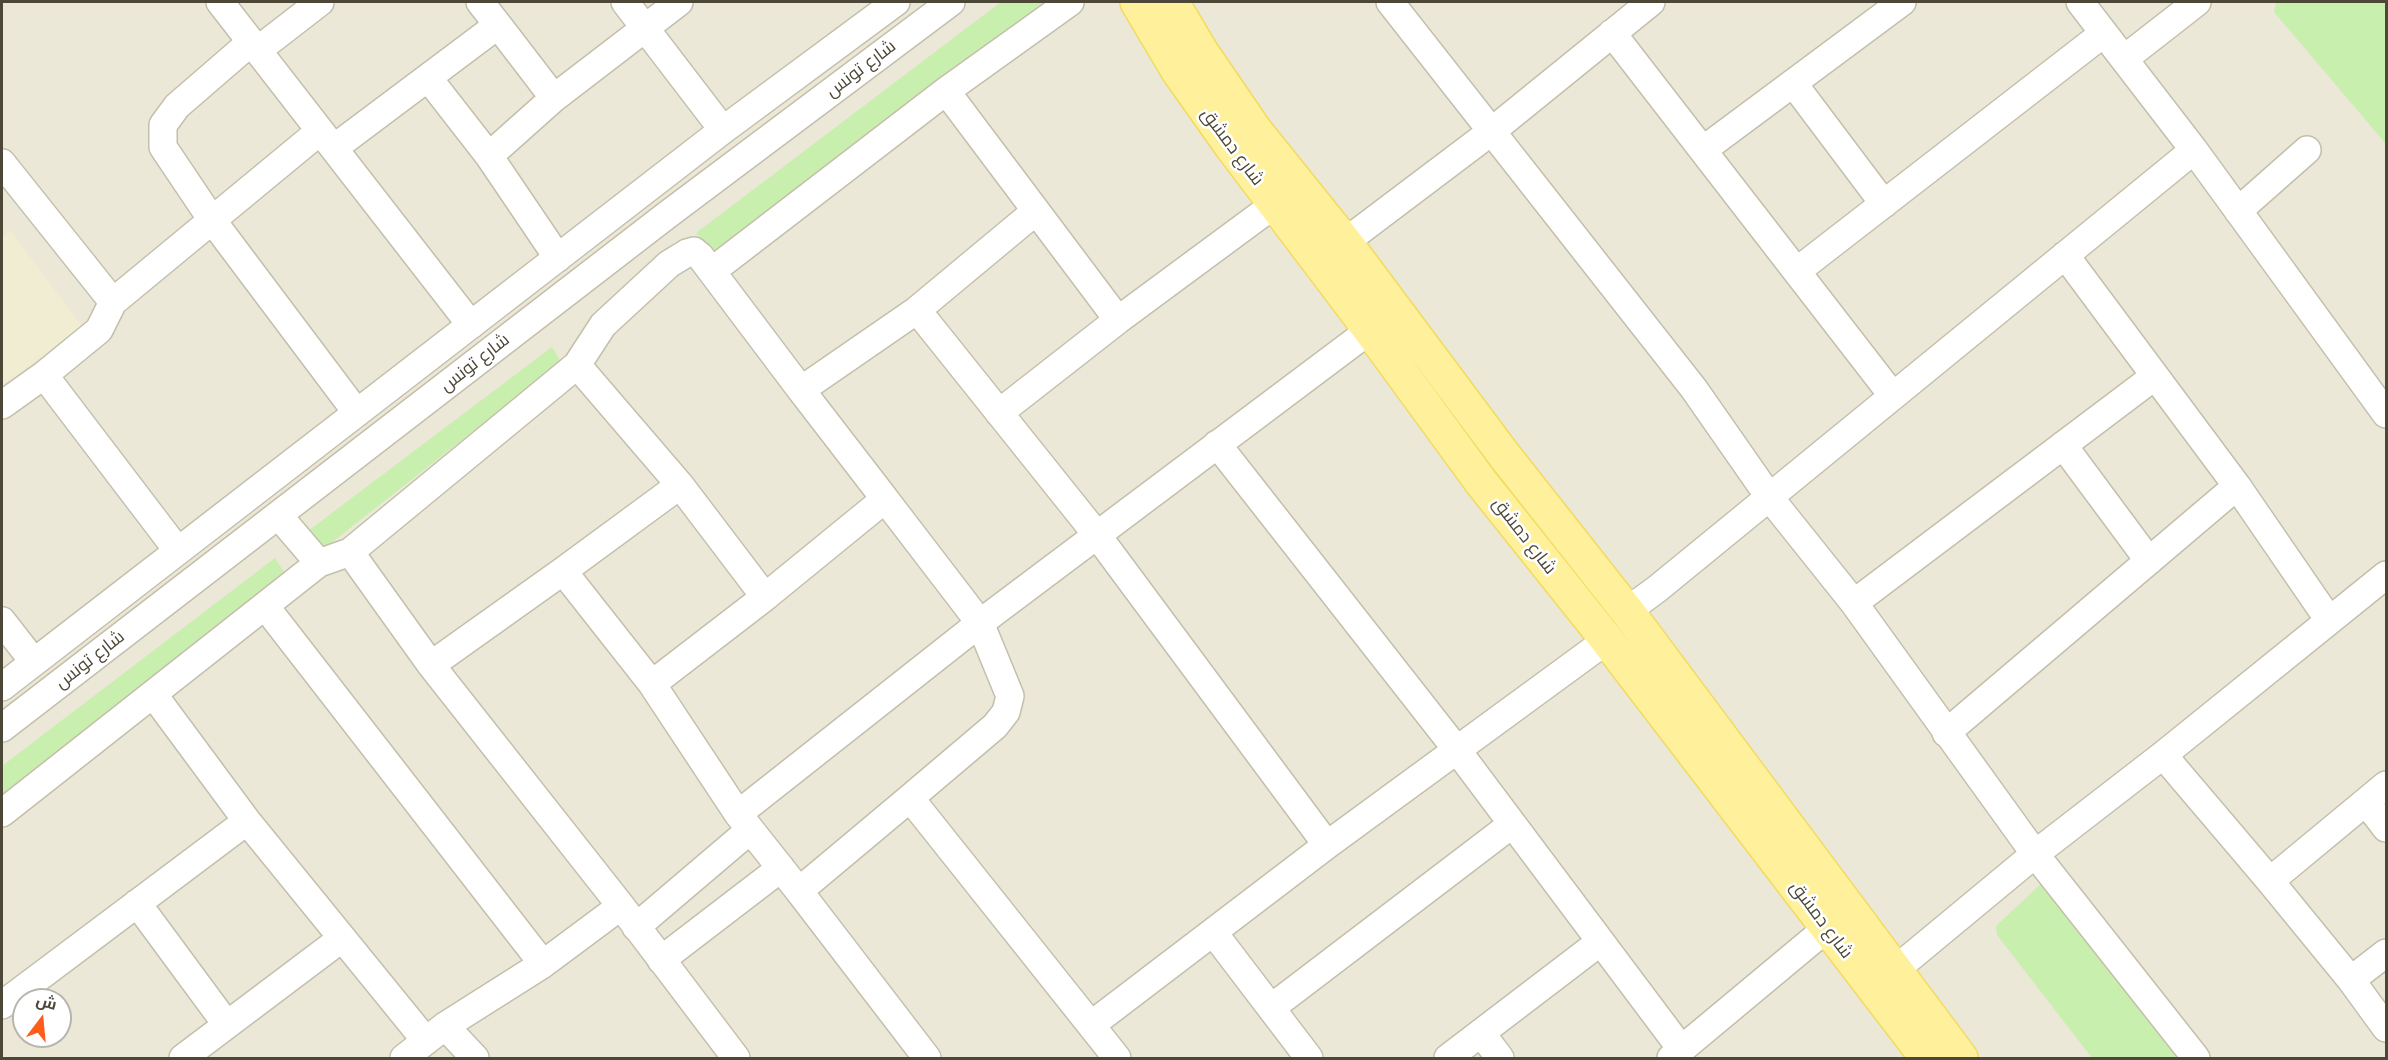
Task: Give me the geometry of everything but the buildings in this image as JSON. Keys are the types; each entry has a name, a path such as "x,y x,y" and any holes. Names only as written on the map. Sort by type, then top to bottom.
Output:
{"main road":[{"name":"شارع دمشق","path":"1137,2 1204,109 1481,482 1607,640 1927,1059"},
{"name":"شارع دمشق","path":"1172,2 1201,51 1255,130 1345,242 1504,455 1627,611 1961,1059"}],"street":[{"path":"220,2 471,325"},
{"path":"320,2 254,46 177,105 163,125 163,147 212,220 357,413"},
{"path":"480,2 555,98"},
{"path":"625,2 723,130"},
{"path":"489,156 555,98 679,2"},
{"name":"شارع تونس","path":"2,728 667,215 951,2"},
{"path":"712,271 946,91 1070,2"},
{"path":"1345,242 1491,130 1651,2"},
{"path":"1703,150 1902,2"},
{"path":"2080,2 2194,150 2386,414"},
{"path":"2124,59 2197,2"},
{"name":"شارع تونس","path":"2,687 889,4"},
{"path":"1403,6 1491,130 1694,389 1770,498 1854,603 2035,854 2196,1059"},
{"path":"2,405 44,375 99,330 113,302 212,220 327,140 429,79 498,25"},
{"path":"1612,33 1893,396"},
{"path":"1797,272 2104,33"},
{"path":"429,79 489,156 558,258"},
{"path":"1793,83 1884,204"},
{"path":"946,91 1118,320"},
{"path":"1627,611 1770,498 2194,150"},
{"path":"2238,211 2307,150"},
{"path":"2,163 113,302"},
{"path":"999,413 1118,320 1275,204"},
{"path":"801,390 917,310 1036,211"},
{"path":"667,215 980,623 1010,696 1006,711 995,726 799,891"},
{"path":"2,813 320,563 350,552 577,365 603,326 669,264 694,251"},
{"path":"2065,255 2237,486 2329,620"},
{"path":"917,310 1097,535 1326,845"},
{"path":"404,1059 435,1034 543,964 628,917 980,623 1370,330"},
{"path":"577,365 680,485 765,597"},
{"path":"44,375 178,551"},
{"path":"1854,603 2155,376"},
{"path":"1217,444 1456,750 1600,942 1677,1054 1827,928"},
{"path":"2063,445 2149,561"},
{"path":"431,665 563,572 680,485"},
{"path":"1946,733 2237,486"},
{"path":"652,684 885,500"},
{"path":"278,515 320,563"},
{"path":"350,552 431,665 736,1059"},
{"path":"563,572 652,684 744,822 927,1059"},
{"path":"1895,970 2035,854 2163,755 2386,575"},
{"path":"108,605 127,631"},
{"path":"265,606 543,964"},
{"path":"2,621 34,662"},
{"path":"1091,1025 1326,845 1607,640"},
{"path":"153,694 247,821 341,939 435,1034 475,1059"},
{"path":"2163,755 2351,980 2386,1028"},
{"path":"2270,881 2386,785"},
{"path":"910,798 1117,1059"},
{"path":"2366,802 2386,828"},
{"path":"2,1005 247,821"},
{"path":"1271,1008 1511,825"},
{"path":"661,960 781,868"},
{"path":"137,903 228,1025"},
{"path":"1213,932 1309,1059"},
{"path":"183,1059 341,939"},
{"path":"1448,1059 1600,942"},
{"path":"2351,980 2386,953"},
{"path":"1481,1034 1500,1059"}],"shaded area":[{"path":"2,2 2386,2 2386,1058 2,1058"},
{"path":"11,231 82,326 2,386 2,238"}],"green space":[{"path":"1001,2 1051,2 714,257 696,233"},
{"path":"2276,2 2386,2 2386,144 2274,12"},
{"path":"552,347 561,362 326,547 308,531"},
{"path":"275,558 284,572 2,796 2,766"},
{"path":"2044,881 2182,1044 2177,1056 2173,1058 2092,1058 1997,935 1996,926"}]}
